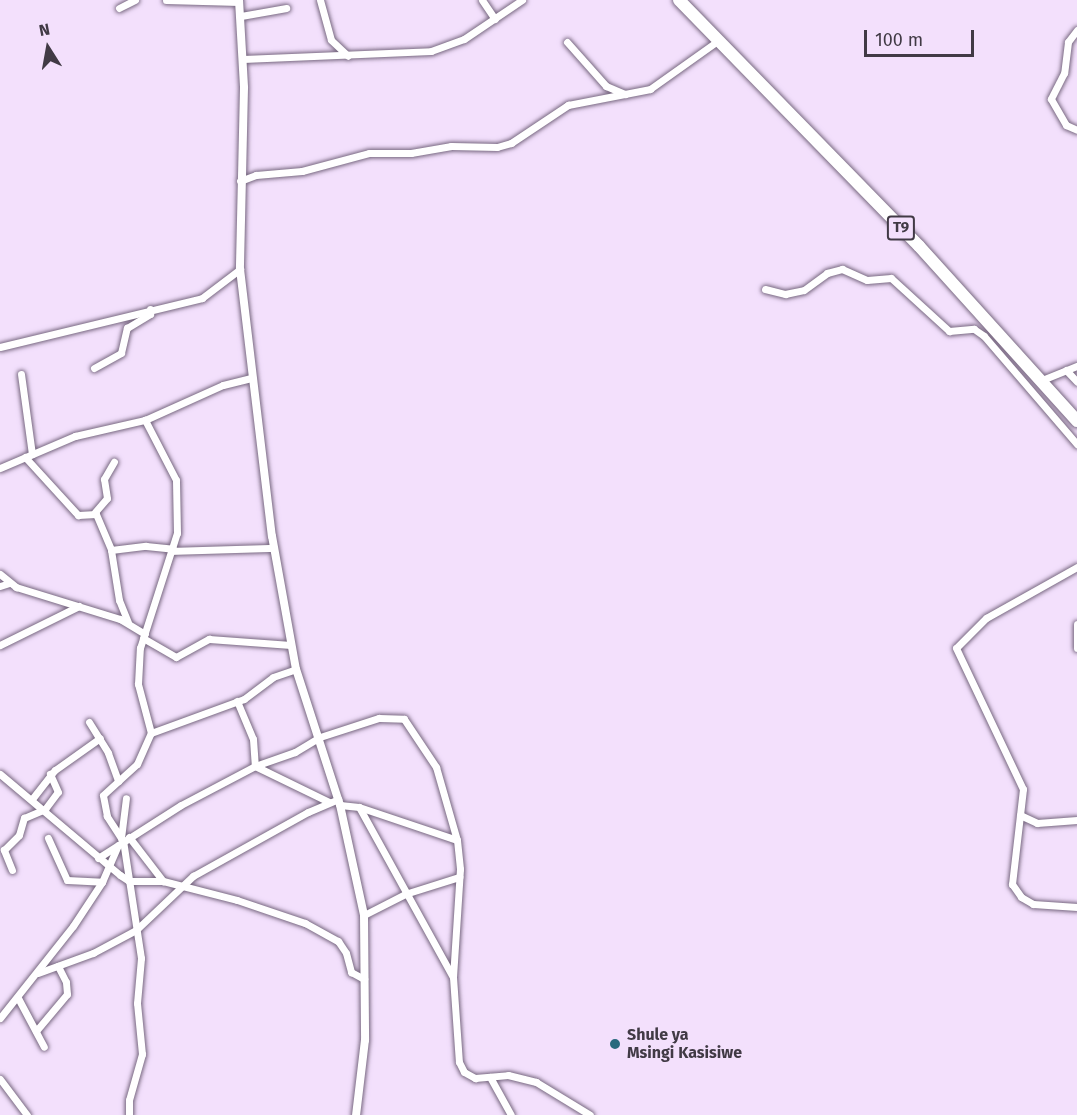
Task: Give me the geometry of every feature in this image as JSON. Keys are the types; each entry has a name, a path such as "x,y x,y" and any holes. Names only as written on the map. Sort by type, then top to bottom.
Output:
{"highway":[{"name":"T9","path":"679,0 720,40 1042,380 1077,421"}],"street":[{"path":"119,8 135,0"},
{"path":"166,0 239,1 243,59 240,269 251,378 274,548 296,669 320,737 364,915 365,1040 356,1115"},
{"path":"320,0 331,40 348,56"},
{"path":"482,0 495,19"},
{"path":"243,59 431,51 464,39 522,0"},
{"path":"241,16 285,8"},
{"path":"1077,30 1068,42 1064,73 1051,99 1066,125 1077,130"},
{"path":"240,181 256,175 302,171 369,153 411,153 454,145 497,147 521,139 568,105 650,89 720,40"},
{"path":"567,42 606,86 628,95"},
{"path":"0,347 202,298 240,269"},
{"path":"765,289 785,294 804,290 827,273 842,269 867,280 891,278 949,331 974,329 984,336 1077,444"},
{"path":"93,368 118,356 127,328 150,314 150,309"},
{"path":"1042,380 1077,366"},
{"path":"1066,369 1077,382"},
{"path":"21,374 29,456 79,516 94,512 107,498 104,479 114,462"},
{"path":"0,468 94,430 145,420 223,385 251,378"},
{"path":"145,420 177,484 173,550 144,636 138,684 151,733 138,764 105,791 103,805 123,840 163,881"},
{"path":"94,512 111,550 119,600 128,622"},
{"path":"111,550 146,546 173,550 274,548"},
{"path":"1077,567 986,618 956,648 1023,789 1011,875 1016,890 1033,904 1077,907"},
{"path":"0,574 9,583 128,622 144,636 177,657 208,639 291,645"},
{"path":"0,586 9,583"},
{"path":"0,645 79,606"},
{"path":"1077,624 1077,648"},
{"path":"151,733 165,732 237,701 273,677 296,669"},
{"path":"237,701 253,739 255,766"},
{"path":"98,858 123,840 255,766 295,752 320,737 379,718 404,719 436,767 457,840 459,877 453,977 461,1068 475,1078 508,1075 536,1082 590,1115"},
{"path":"89,722 100,738 118,781"},
{"path":"32,799 50,774 100,738"},
{"path":"255,766 336,802 359,807 457,840"},
{"path":"0,774 45,809 110,868 129,881 163,881 182,885 305,923 338,942 345,950 351,972 363,979"},
{"path":"12,870 6,847 19,835 24,818 45,809 58,790 50,774"},
{"path":"126,798 123,840 141,969 137,1003 142,1042 129,1115"},
{"path":"38,973 136,930 182,885 336,802"},
{"path":"359,807 405,894 453,977"},
{"path":"1020,815 1037,823 1077,820"},
{"path":"48,838 67,880 102,882"},
{"path":"0,1017 38,973 102,882 123,840"},
{"path":"364,915 405,894 459,877"},
{"path":"36,1031 67,994 66,982 58,966"},
{"path":"18,998 45,1047"},
{"path":"490,1077 511,1115"},
{"path":"0,1079 27,1115"}],"place":[{"name":"Shule ya Msingi Kasisiwe","path":"615,1044"}]}
